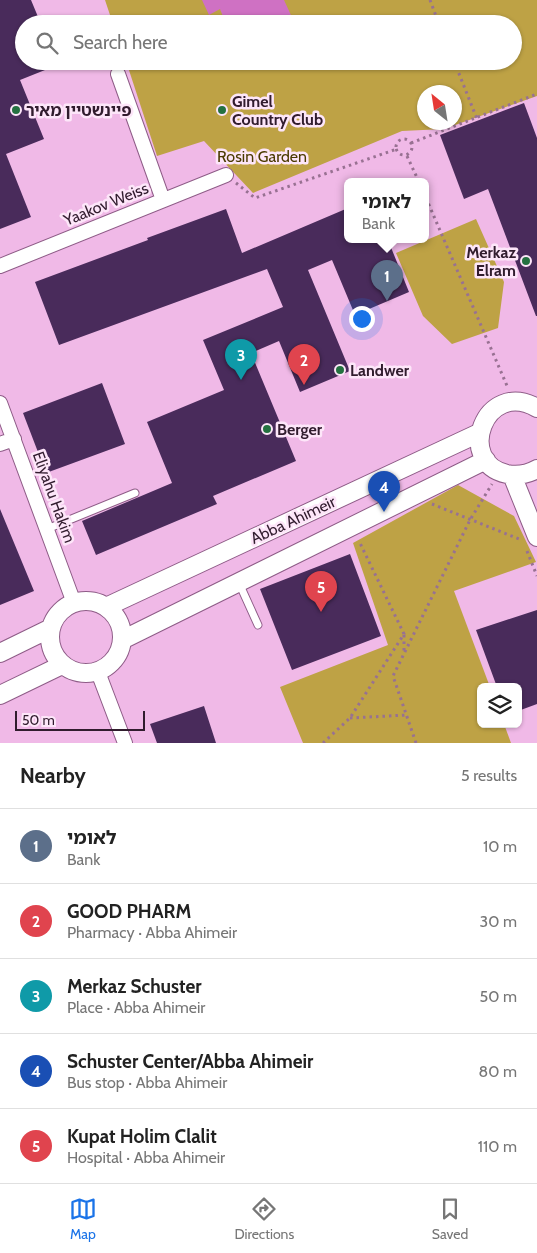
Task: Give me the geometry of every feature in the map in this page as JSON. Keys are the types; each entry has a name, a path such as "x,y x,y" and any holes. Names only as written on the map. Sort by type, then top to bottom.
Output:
{"street":[{"path":"118,74 163,200"},
{"name":"Yaakov Weiss","path":"0,266 226,174"},
{"path":"537,408 530,404 514,402 505,404 493,410 484,419 479,433 479,443 486,460 495,469 512,475 524,475 537,468"},
{"name":"Eliyahu Hakim","path":"0,403 74,603"},
{"name":"Abba Ahimeir","path":"106,607 479,433"},
{"path":"0,444 14,440"},
{"name":"Abba Ahimeir","path":"122,640 486,460"},
{"path":"512,475 529,542"},
{"path":"84,601 94,602 106,607 119,622 122,631 120,650 115,659 107,667 89,674 70,670 62,665 51,648 50,638 51,628 60,613 74,603 84,601"},
{"path":"0,654 51,628"},
{"path":"0,695 62,665"},
{"path":"98,672 125,743"}],"lane":[{"path":"47,529 135,493"},
{"path":"239,582 258,625"}],"path":[{"path":"430,0 436,15"},
{"path":"458,70 477,119"},
{"path":"411,143 477,119 537,94"},
{"path":"400,139 407,139 411,143 412,152 408,156 401,155 397,149 397,142 400,139"},
{"path":"226,174 255,198 397,149"},
{"path":"408,156 417,178"},
{"path":"429,205 514,402"},
{"path":"416,743 393,676 470,520 494,481 498,490"},
{"path":"413,496 529,542"},
{"path":"519,532 529,542 537,576"},
{"path":"356,534 404,634 404,654"},
{"path":"323,743 350,718 404,634"},
{"path":"350,718 407,716"}],"green space":[{"name":"Rosin Garden","path":"105,0 537,0 537,96 462,123 462,85 417,85 417,130 423,130 402,131 253,193 204,141 157,156 129,70 522,70 522,15 110,15"},
{"path":"476,219 504,282 498,328 452,344 423,316 396,253 420,243 429,243 429,239"},
{"path":"458,485 514,516 536,562 454,591 488,683 477,683 477,728 505,728 511,743 303,743 280,687 388,645 353,543"}],"shaded area":[{"path":"202,0 284,0 291,15 222,15 220,9 209,15"}],"building":[{"name":"פיינשטיין מאיר","path":"0,0 31,0 37,15 15,15 15,70 45,70 20,80 44,139 6,154 31,217 0,229"},
{"path":"524,103 537,138 537,316 488,189 464,199 440,135 453,130 462,130 462,127"},
{"path":"226,209 242,253 344,210 344,243 389,243 409,292 355,315 332,260 308,270 350,371 300,392 279,341 251,353 296,461 213,496 217,504 96,555 82,521 172,483 147,422 224,390 203,340 283,307 267,269 59,345 35,282"},
{"path":"102,383 125,444 46,473 23,413"},
{"path":"0,509 34,591 0,605"},
{"path":"350,554 381,636 292,670 260,589"},
{"path":"537,610 537,704 522,710 522,683 496,683 476,630"},
{"path":"204,706 216,743 157,743 150,724"}],"place":[{"name":"פיינשטיין מאיר","path":"16,110"},
{"name":"Gimel Country Club","path":"222,110"},
{"name":"Merkaz Elram","path":"526,261"},
{"name":"לאומי","path":"387,301"},
{"name":"Landwer","path":"340,370"},
{"name":"Merkaz Schuster","path":"241,380"},
{"name":"GOOD PHARM","path":"304,385"},
{"name":"Berger","path":"267,429"},
{"name":"Schuster Center/Abba Ahimeir","path":"384,512"},
{"name":"Kupat Holim Clalit","path":"321,612"}]}
